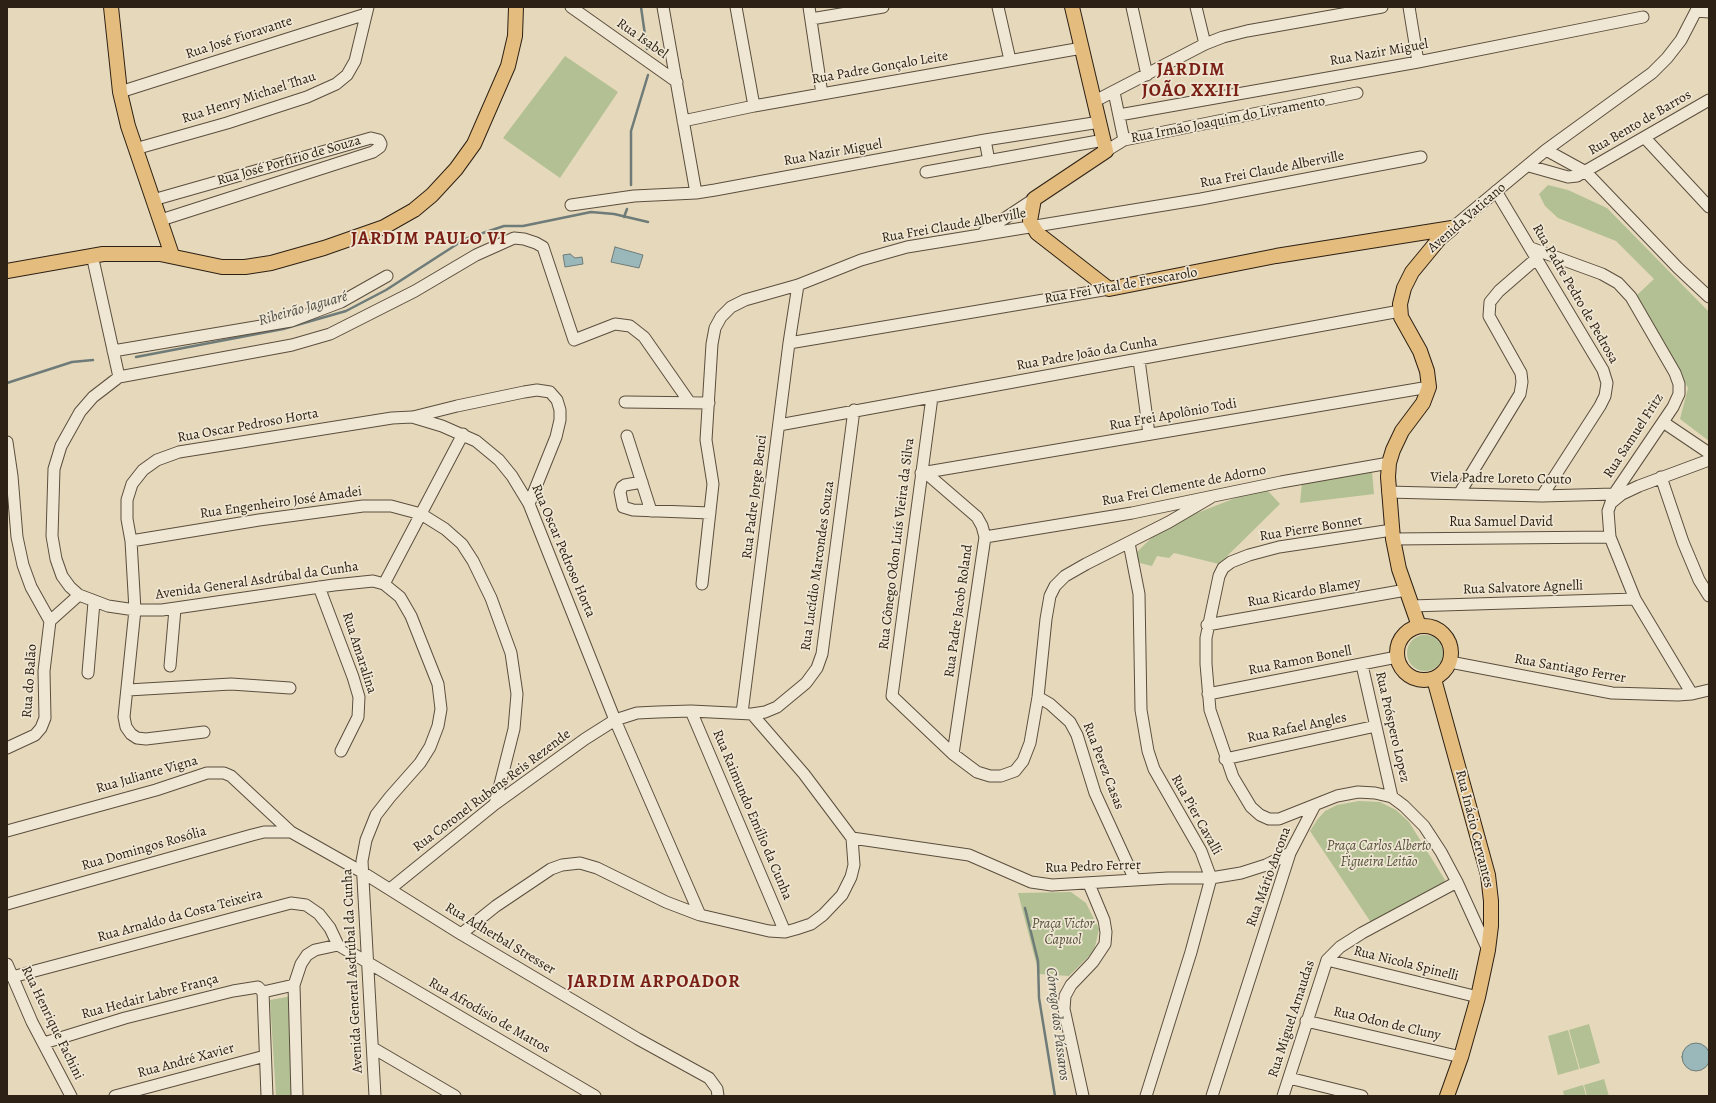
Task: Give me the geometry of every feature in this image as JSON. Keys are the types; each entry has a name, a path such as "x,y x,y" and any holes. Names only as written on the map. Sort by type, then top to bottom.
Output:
{"main road":[{"path":"111,7 120,92 135,149 172,255"},
{"path":"7,271 92,255 172,255 222,267 245,267 270,263 359,237 384,227 414,210 432,195 456,169 474,144 508,66 516,36 516,7"},
{"path":"1072,7 1105,145"},
{"name":"Rua Irmão Joaquim do Livramento","path":"1034,200 1105,145"},
{"path":"1034,200 1030,213 1032,227 1036,233 1109,289"},
{"name":"Rua Frei Vital de Frescarolo","path":"1109,289 1276,256 1452,228"},
{"name":"Avenida Vaticano","path":"1400,311 1404,288 1412,272 1440,238 1452,228"},
{"path":"1400,311 1401,317 1420,351 1428,371 1429,387 1423,403 1402,431 1389,463 1388,492 1392,534 1406,590 1419,626"},
{"path":"1419,626 1429,626 1438,629 1445,635 1451,648 1450,662 1447,669 1434,679 1419,680 1406,674 1400,666 1397,657 1397,648 1402,637 1411,628 1419,626"},
{"name":"Rua Inácio Cervantes","path":"1434,679 1488,875 1491,901 1491,926 1488,950 1478,997 1461,1057 1447,1096"}],"street":[{"name":"Rua Isabel","path":"571,7 677,82"},
{"path":"663,7 696,193"},
{"path":"736,7 754,106"},
{"path":"809,7 822,94"},
{"path":"811,19 883,7"},
{"path":"998,7 1010,60"},
{"path":"1132,7 1147,75"},
{"path":"1196,7 1205,44"},
{"path":"1095,101 1205,44 1246,31 1382,7"},
{"path":"1409,7 1418,62"},
{"path":"1694,9 1709,12"},
{"name":"Avenida Vaticano","path":"1452,228 1496,191 1529,166 1546,150 1652,73 1667,58 1681,40 1694,9"},
{"name":"Rua José Fioravante","path":"120,92 367,10"},
{"name":"Rua Henry Michael Thau","path":"135,149 307,97 336,84 347,75 355,60 367,10"},
{"name":"Rua Nazir Miguel","path":"1119,115 1418,62 1643,17"},
{"name":"Rua Padre Gonçalo Leite","path":"683,121 754,106 1082,48"},
{"path":"1114,92 1124,140"},
{"name":"Rua Irmão Joaquim do Livramento","path":"1105,145 1357,93"},
{"path":"1705,102 1709,113"},
{"name":"Rua Bento de Barros","path":"1529,166 1568,177 1577,176 1705,102"},
{"name":"Rua Nazir Miguel","path":"571,205 634,196 696,193 985,140 1100,122"},
{"name":"Rua José Porfírio de Souza","path":"153,200 370,138 379,140 381,144 380,147 373,152 161,220"},
{"path":"1645,138 1709,207"},
{"path":"985,140 989,161"},
{"path":"926,172 989,161 1105,145"},
{"name":"Rua Bento de Barros","path":"1546,150 1586,172"},
{"name":"Rua Frei Claude Alberville","path":"702,584 713,484 706,440 712,344 715,328 721,317 731,307 746,300 798,285 861,260 884,253 982,234 1201,199 1421,157"},
{"path":"1586,172 1709,297"},
{"name":"Rua Padre Pedro de Pedrosa","path":"1496,191 1603,370 1607,383 1605,396 1600,406 1542,496"},
{"name":"Rua Irmão Joaquim do Livramento","path":"982,234 1034,200"},
{"path":"92,255 117,372 292,345 330,334 415,291 476,255 502,242 514,238 530,241 542,247 574,340 615,324 623,324 636,330 644,337 690,402"},
{"name":"Rua Samuel Fritz","path":"1531,248 1602,274 1618,283 1631,297 1675,373 1679,384 1676,401 1614,494 1609,504 1608,511 1610,537 1635,599 1692,694"},
{"path":"1459,494 1520,394 1522,382 1521,373 1489,316 1490,302 1503,287 1537,258"},
{"path":"113,353 291,322 362,292 387,276"},
{"name":"Rua Padre Jorge Benci","path":"747,713 779,425 798,285"},
{"name":"Rua Frei Vital de Frescarolo","path":"789,343 1109,289"},
{"name":"Rua Padre João da Cunha","path":"779,425 854,410 1139,360 1400,311"},
{"path":"1139,360 1149,434"},
{"name":"Avenida General Asdrúbal da Cunha","path":"117,372 80,412 60,446 54,469 52,536 56,560 62,576 78,595 94,602 134,610 175,609 366,581 384,584 400,597 411,616 438,684 441,709 438,726 430,747 420,763 376,815 366,840 362,872 375,1096"},
{"name":"Rua Frei Apolônio Todi","path":"924,473 1429,387"},
{"path":"412,418 457,406 524,392 537,390 550,392 557,400 560,410 560,420 556,437 529,504"},
{"name":"Rua Cônego Odon Luís Vieira da Silva","path":"932,396 924,473 892,696 953,754"},
{"path":"625,402 709,403"},
{"name":"Rua Lucídio Marcondes Souza","path":"692,711 747,713 765,712 778,707 792,696 806,683 817,668 822,654 854,410"},
{"name":"Rua Oscar Pedroso Horta","path":"204,732 146,739 137,738 131,734 126,727 124,717 128,690 134,610 131,541 127,518 127,500 132,484 143,470 157,460 179,452 371,421 412,418 442,426 476,441 499,460 512,476 529,504 609,701 615,720 658,815 700,916"},
{"path":"1663,422 1709,453"},
{"path":"384,584 463,434"},
{"path":"627,436 650,511"},
{"path":"7,442 17,537 23,565 31,587 50,621 78,595"},
{"path":"1609,504 1622,494 1661,477 1709,460"},
{"name":"Rua Frei Clemente de Adorno","path":"985,537 1132,513 1210,498 1281,482 1389,463"},
{"name":"Rua Padre Jacob Roland","path":"924,473 976,517 982,526 985,537 953,754"},
{"path":"1661,477 1683,542 1699,580 1709,596"},
{"path":"642,482 625,485 622,487 620,492 623,507 627,509 650,511 710,513"},
{"name":"Viela Padre Loreto Couto","path":"1388,492 1542,496 1614,494"},
{"path":"953,754 977,772 990,776 1001,776 1015,771 1023,761 1030,743 1038,697 1046,619 1050,596 1055,586 1065,576 1086,564 1129,543 1210,498"},
{"name":"Rua Engenheiro José Amadei","path":"131,541 259,520 363,506 390,506 421,514 444,528 462,544 473,561 490,598 511,653 517,694 514,729 495,804"},
{"name":"Rua Samuel David","path":"1392,534 1610,537"},
{"name":"Rua Pierre Bonnet","path":"1315,805 1279,819 1269,819 1260,815 1251,806 1233,777 1225,759 1215,728 1208,694 1206,664 1207,625 1219,576 1223,568 1231,562 1249,555 1279,547 1361,536 1392,534"},
{"name":"Rua Pier Cavalli","path":"1129,543 1139,594 1142,710 1148,751 1154,769 1201,851 1211,878 1191,952 1146,1096"},
{"name":"Rua Amaralina","path":"319,587 351,670 359,697 360,708 358,717 341,751"},
{"name":"Rua Ricardo Blamey","path":"1207,625 1406,590"},
{"name":"Rua Salvatore Agnelli","path":"1412,606 1635,599"},
{"path":"88,673 94,602"},
{"path":"170,666 175,609"},
{"name":"Rua do Balão","path":"7,748 35,735 41,728 44,718 44,671 50,621"},
{"name":"Rua Ramon Bonell","path":"1208,694 1397,657"},
{"name":"Rua Santiago Ferrer","path":"1450,662 1590,690 1639,695 1692,694 1709,690"},
{"name":"Rua Próspero Lopez","path":"1362,664 1392,797"},
{"path":"128,690 231,684 290,688"},
{"name":"Rua Perez Casas","path":"1038,697 1055,708 1070,722 1077,735 1095,793 1136,880"},
{"name":"Rua Coronel Rubens Reis Rezende","path":"390,889 495,804 585,739 615,720 637,713 692,711"},
{"name":"Rua Raimundo Emílio da Cunha","path":"692,711 785,932"},
{"path":"461,934 533,880 551,869 562,865 580,863 597,868 666,902 700,916 769,931 785,932 811,924 823,916 842,895 851,877 854,865 852,838 804,774 747,713"},
{"name":"Rua Rafael Angles","path":"1225,759 1376,726"},
{"name":"Rua Juliante Vigna","path":"7,831 216,772 231,776 291,832 362,872"},
{"path":"1315,805 1337,796 1358,792 1375,793 1392,797 1404,806 1424,826 1457,882 1488,950"},
{"name":"Rua Mário Ancona","path":"1212,1096 1290,853 1315,805"},
{"name":"Rua Domingos Rosólia","path":"7,904 252,835 264,832 291,832"},
{"name":"Rua Pedro Ferrer","path":"852,838 969,855 1031,882 1041,884 1089,884 1136,880 1211,878 1241,873 1266,865 1290,853"},
{"name":"Rua Adherbal Stresser","path":"362,872 461,934 638,1039 709,1078 717,1089 718,1096"},
{"name":"Rua Miguel Arnaudas","path":"1283,1096 1326,960 1340,947 1362,933 1457,882"},
{"path":"1083,1096 1064,1009 1065,996 1071,985 1093,962 1105,944 1106,932 1104,920 1089,884"},
{"name":"Rua Arnaldo da Costa Teixeira","path":"12,977 291,903 306,905 319,914 330,928 338,945"},
{"path":"297,1096 294,985 301,964 307,955 315,950 338,945"},
{"name":"Rua Afrodísio de Mattos","path":"338,945 595,1096"},
{"name":"Rua Nicola Spinelli","path":"1326,960 1478,997"},
{"name":"Rua Henrique Fachini","path":"7,964 71,1096"},
{"path":"267,1096 265,1056 266,1017 263,992 294,985"},
{"name":"Rua Hedair Labre França","path":"44,1043 125,1018 233,991 258,986 263,992"},
{"name":"Rua Odon de Cluny","path":"1306,1021 1461,1057"},
{"path":"373,1048 455,1096"},
{"name":"Rua André Xavier","path":"115,1096 147,1092 265,1056"},
{"path":"1289,1078 1362,1096"}],"green space":[{"path":"565,56 618,92 560,178 503,138"},
{"path":"1548,185 1568,190 1607,208 1709,312 1709,441 1680,419 1688,388 1637,295 1654,279 1616,241 1558,218 1545,206 1539,194"},
{"path":"1372,471 1374,494 1300,503 1302,483"},
{"path":"1268,491 1280,504 1219,564 1174,553 1169,558 1157,556 1152,566 1136,562 1137,552 1145,544 1155,535 1182,519 1248,493"},
{"path":"1429,635 1438,640 1442,646 1442,660 1438,666 1429,671 1421,671 1412,666 1408,660 1407,649 1412,640 1418,636"},
{"name":"Praça Carlos Alberto Figueira Leitão","path":"1359,801 1380,802 1396,810 1409,822 1445,880 1441,887 1372,924 1310,831 1325,811 1337,805"},
{"name":"Praça Victor Capuol","path":"1071,892 1086,903 1099,929 1094,951 1069,976 1039,974 1018,893"},
{"path":"292,996 295,1096 276,1096 270,1000"},
{"path":"1589,1024 1600,1063 1580,1069 1569,1030"},
{"path":"1568,1030 1579,1069 1558,1075 1548,1036"},
{"path":"1604,1079 1609,1096 1587,1096 1584,1085"},
{"path":"1583,1085 1586,1096 1564,1096 1563,1091"}],"water":[{"path":"615,247 643,255 639,268 611,262"},
{"path":"570,254 575,258 582,257 583,264 565,267 563,255"},
{"path":"1696,1043 1706,1047 1710,1057 1706,1067 1696,1071 1686,1067 1682,1057 1686,1047"}],"waterway":[{"path":"641,7 647,49"},
{"path":"631,185 631,131 648,75"},
{"name":"Ribeirão Jaguaré","path":"624,217 627,209"},
{"name":"Ribeirão Jaguaré","path":"136,357 283,329 346,311 386,290 465,239 504,226 523,226 591,212 614,214 648,222"},
{"name":"Ribeirão Jaguaré","path":"7,383 72,362 93,360"},
{"name":"Córrego dos Pássaros","path":"1025,908 1038,961 1039,998 1055,1096"}],"district":[{"name":"JARDIM JOÃO XXIII","path":"1191,81"},
{"name":"JARDIM PAULO VI","path":"429,240"},
{"name":"JARDIM ARPOADOR","path":"654,983"}]}
